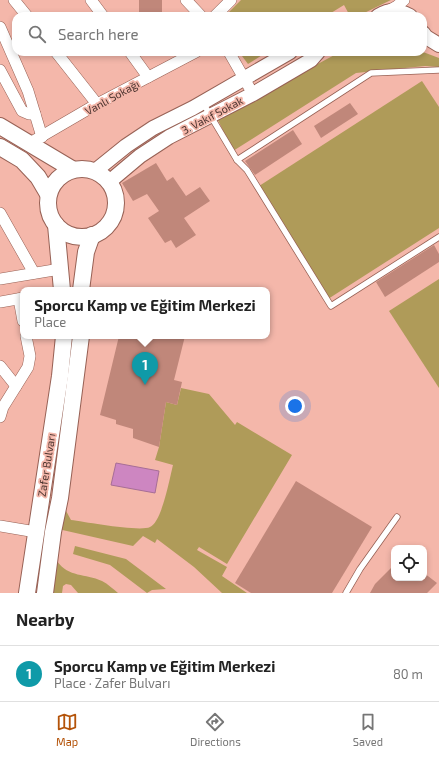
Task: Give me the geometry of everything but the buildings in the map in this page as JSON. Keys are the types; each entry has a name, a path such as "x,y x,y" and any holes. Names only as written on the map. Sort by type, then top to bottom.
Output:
{"main road":[{"path":"0,126 36,140 72,169"},
{"path":"0,147 22,160 38,177 48,194"},
{"path":"83,168 95,171 109,182 116,197 116,208 112,218 106,227 97,234 86,237 75,236 64,232 56,225 50,216 47,205 48,194 53,183 61,175 72,169 83,168"},
{"path":"56,225 62,287"},
{"path":"81,287 86,252 92,235"},
{"name":"Zafer Bulvarı","path":"27,593 60,376 64,339"},
{"name":"Zafer Bulvarı","path":"45,593 53,532 61,490 81,339"}],"street":[{"path":"14,0 24,12"},
{"path":"91,0 100,12"},
{"path":"186,0 197,12"},
{"path":"219,12 231,0"},
{"path":"386,12 404,0"},
{"path":"408,0 410,12"},
{"path":"390,12 399,10 403,12"},
{"path":"0,27 12,54"},
{"path":"427,38 439,46"},
{"path":"13,56 28,91 35,114 36,140"},
{"path":"59,56 97,104"},
{"path":"133,56 148,77"},
{"name":"Vanlı Sokağı","path":"36,140 97,104 188,56"},
{"path":"231,56 253,94"},
{"name":"3. Vakıf Sokak","path":"95,171 126,146 153,128 203,103 283,56"},
{"name":"3. Vakıf Sokak","path":"109,182 140,156 169,137 253,94 310,60 314,56"},
{"path":"0,70 22,111 29,114 35,114"},
{"path":"0,213 34,273"},
{"path":"0,279 60,269"},
{"path":"0,302 20,298"},
{"path":"0,417 4,407 28,367 30,356 27,339"},
{"path":"0,366 16,386"},
{"path":"1,529 36,532"}],"lane":[{"path":"237,160 371,73 439,70"},
{"path":"203,103 237,160 247,170 331,306 439,237"},
{"path":"346,593 360,569 397,517"}],"shaded area":[{"path":"241,0 391,0 366,12 348,12 344,5 333,12 229,12"},
{"path":"427,54 439,58 439,67 425,66 356,73 233,151 217,118 333,56 427,56"},
{"path":"242,56 261,56 248,64"},
{"path":"422,81 439,107 439,228 328,299 256,188"},
{"path":"439,279 439,388 389,311"},
{"path":"181,388 209,394 235,425 237,422 292,455 227,564 199,547 197,550 227,567 222,576 247,593 222,593 194,567 157,539 155,543 143,536 133,546 58,529 65,509 71,520 136,528 150,527 154,523 165,499 173,465 155,460 159,447 166,402 177,405"},
{"path":"116,463 159,471 155,493 111,485"},
{"path":"75,546 126,559 166,589 152,590 147,593 110,565 73,554"},
{"path":"57,561 72,573 102,581 118,593 78,593 71,585 66,584 63,586 62,593 47,593"}],"place":[{"name":"Sporcu Kamp ve Eğitim Merkezi","path":"145,385"}]}
